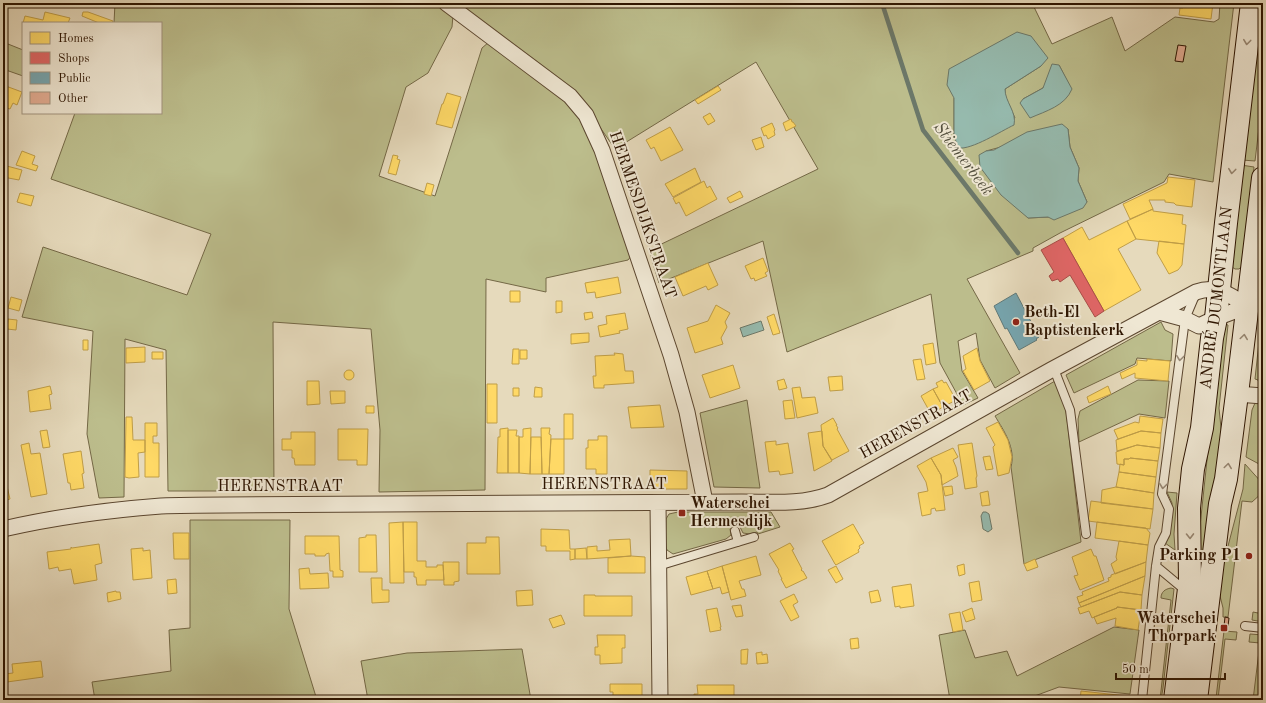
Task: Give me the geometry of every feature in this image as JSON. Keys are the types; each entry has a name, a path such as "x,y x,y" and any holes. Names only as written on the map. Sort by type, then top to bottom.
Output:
{"main road":[{"name":"ANDRÉ DUMONTLAAN","path":"1175,700 1190,581 1189,508 1192,477 1202,428 1212,338 1216,318 1252,3"},
{"name":"ANDRÉ DUMONTLAAN","path":"1196,700 1220,504 1226,479 1263,186"}],"street":[{"name":"HERMESDIJKSTRAAT","path":"446,3 570,96 586,116 602,150 671,354 687,412 705,502"},
{"name":"HERENSTRAAT","path":"3,529 39,521 90,513 161,506 705,502 785,503 818,499 828,495 1196,292 1203,290 1219,290"},
{"path":"1219,290 1248,306"},
{"path":"1159,312 1185,319 1200,326 1216,318 1248,306"},
{"path":"1237,394 1263,396"},
{"path":"658,503 660,700"}],"lane":[{"name":"ANDRÉ DUMONTLAAN","path":"1142,700 1156,566 1159,547 1166,532 1170,508 1162,494 1185,319 1196,292"},
{"path":"1054,369 1070,410 1086,534"},
{"path":"735,531 738,542"},
{"path":"658,566 754,537"},
{"path":"1156,566 1188,592"},
{"path":"1245,626 1263,628"}],"green space":[{"path":"115,3 437,3 453,15 452,27 428,73 406,87 379,176 435,196 482,48 489,42 576,109 591,132 632,255 628,260 546,278 546,292 486,279 485,490 379,492 380,430 371,329 273,322 274,491 168,491 166,350 125,339 124,497 99,498 87,434 93,331 22,317 43,247 187,295 211,234 51,179 75,114 162,114 162,22 114,22"},
{"path":"452,3 1036,3 1034,7 1052,44 1112,17 1125,51 1175,17 1214,22 1219,19 1220,3 1234,3 1213,182 1169,174 1164,182 1060,233 1033,248 1033,251 967,279 1020,373 995,388 980,360 976,333 958,341 962,371 978,398 963,405 940,363 931,294 787,352 763,241 659,283 649,250 818,169 756,62 615,149 586,107","holes":["1059,65 1071,89 1023,99 1043,88","1041,66 1005,89 1005,96 1015,118 954,135 954,98","1068,129 1070,147 1079,168 1078,181 1087,202 1049,217 1028,218 980,167 986,151"]},
{"path":"1262,3 1263,94 1255,161 1242,160"},
{"path":"3,42 22,50 22,76 3,69"},
{"path":"1241,165 1254,167 1243,265 1239,269 1235,269 1232,267"},
{"path":"1161,322 1165,330 1173,334 1171,361 1137,358 1135,364 1074,393 1066,375"},
{"path":"1261,323 1263,323 1263,387 1258,380 1255,379"},
{"path":"1225,324 1228,325 1219,408 1222,438 1200,582 1196,564 1214,394"},
{"path":"1138,380 1169,381 1165,418 1139,414 1079,442 1078,419 1080,411"},
{"path":"1055,381 1066,410 1081,542 1024,564 1011,467 1011,446 995,416"},
{"path":"747,400 760,488 714,487 700,413"},
{"path":"1263,401 1263,468 1246,457 1252,410 1255,403"},
{"path":"1245,464 1263,484 1263,492 1252,502 1242,501 1228,617 1223,617 1220,587 1223,565 1243,489"},
{"path":"1167,492 1177,493 1174,534 1175,550 1165,543 1169,537 1172,503"},
{"path":"678,512 771,512 780,527 758,534 757,532 750,534 743,533 739,525 730,529 731,535 726,539 673,554 667,550 665,545 666,519 669,514"},
{"path":"190,520 290,520 289,609 317,700 95,700 92,682 171,671 169,630 190,628"},
{"path":"1171,588 1174,589 1163,688 1160,700 1171,600 1161,598 1161,596 1164,591"},
{"path":"1253,612 1263,614 1263,622 1252,620"},
{"path":"1114,627 1139,630 1130,694 1059,687 1032,697 1033,700 950,700 939,635 965,630 975,658 1007,651 1017,676"},
{"path":"1224,631 1237,632 1236,640 1225,639 1218,699 1216,698"},
{"path":"1250,634 1263,635 1263,668 1259,700 1253,700 1260,643 1249,642"},
{"path":"522,649 531,700 368,700 361,661 407,653"}],"water":[{"path":"1017,32 1031,36 1048,58 1041,66 1005,89 1014,116 1014,125 986,140 964,148 958,148 954,135 954,98 947,85 949,69"},
{"path":"1052,64 1059,65 1072,89 1065,100 1060,104 1030,118 1020,103 1023,99 1043,88"},
{"path":"1062,124 1068,129 1070,147 1079,168 1078,181 1087,202 1083,208 1054,220 1048,217 1028,218 1001,195 980,167 979,155 986,151 994,150 1027,132"},
{"path":"761,321 764,330 743,337 740,328"},
{"path":"983,512 989,514 992,529 988,532 983,529 981,516"}],"building: Homes":[{"path":"1178,3 1213,3 1211,19 1179,15 1180,8 1183,8 1183,5"},
{"path":"45,12 70,18 68,22 23,22 25,16 43,20"},
{"path":"83,12 88,12 113,21 97,22 82,16"},
{"path":"3,85 22,92 17,105 13,103 10,109 3,107"},
{"path":"718,86 721,90 698,104 695,100"},
{"path":"447,93 461,97 452,128 436,124"},
{"path":"710,113 715,121 708,125 703,117"},
{"path":"791,119 796,126 786,131 783,123"},
{"path":"772,123 775,130 775,135 768,139 766,135 764,136 761,128"},
{"path":"670,127 683,150 661,161 654,147 651,149 646,140"},
{"path":"761,137 764,147 756,150 752,140"},
{"path":"22,151 35,156 32,164 38,166 36,171 16,165"},
{"path":"393,155 398,156 397,159 400,160 396,175 388,173"},
{"path":"3,165 22,170 19,180 3,177"},
{"path":"695,168 701,182 673,197 665,184"},
{"path":"1168,177 1195,180 1192,207 1176,205 1174,203 1165,202 1165,200 1149,200 1153,209 1130,219 1123,204 1167,183"},
{"path":"704,181 707,188 710,186 717,199 686,216 679,202 676,204 673,198"},
{"path":"427,183 434,185 431,196 424,194"},
{"path":"740,191 743,197 730,203 727,198"},
{"path":"20,193 34,196 31,206 17,202"},
{"path":"1153,209 1153,211 1183,215 1182,224 1186,225 1184,244 1136,239 1127,221"},
{"path":"1127,221 1136,239 1118,249 1141,290 1104,311 1063,238 1082,227 1089,240"},
{"path":"1159,241 1184,244 1182,265 1178,270 1169,274 1157,253"},
{"path":"763,258 768,271 765,273 767,276 755,281 754,278 751,279 745,266"},
{"path":"708,263 718,285 708,290 706,286 683,296 675,277"},
{"path":"618,277 621,293 596,298 595,292 587,293 585,283"},
{"path":"510,291 520,291 520,302 510,302"},
{"path":"11,297 22,300 19,311 8,308"},
{"path":"556,301 562,301 562,312 556,313"},
{"path":"716,305 730,313 725,322 727,327 721,338 723,344 695,353 687,328 708,321"},
{"path":"592,312 593,318 585,320 584,313"},
{"path":"625,313 628,329 619,331 620,333 600,337 598,326 607,324 606,316"},
{"path":"774,314 780,333 773,335 767,317"},
{"path":"8,319 17,320 16,330 7,329"},
{"path":"589,333 589,342 571,344 571,334"},
{"path":"83,340 88,340 88,350 83,350"},
{"path":"933,343 936,363 926,365 923,345"},
{"path":"145,347 145,362 126,363 126,348"},
{"path":"977,348 980,361 990,381 974,390 963,371 966,369 963,356"},
{"path":"513,349 519,349 519,364 512,364"},
{"path":"520,350 527,350 527,359 520,359"},
{"path":"152,352 163,352 163,359 152,359"},
{"path":"614,353 623,354 625,371 633,371 634,383 604,385 604,388 594,388 593,376 596,376 595,356 615,355"},
{"path":"921,359 925,379 917,380 913,360"},
{"path":"1147,359 1170,361 1168,381 1135,378 1135,373 1122,379 1120,373 1137,365 1137,360 1147,361"},
{"path":"733,365 740,388 710,398 702,375"},
{"path":"347,370 351,370 353,371 353,379 347,380 344,377 344,373"},
{"path":"842,376 843,390 830,391 828,377"},
{"path":"784,379 787,388 779,390 777,381"},
{"path":"942,380 944,383 946,382 956,400 943,407 933,389 938,387 936,383"},
{"path":"307,381 319,381 320,404 307,405"},
{"path":"487,384 497,384 497,423 487,423"},
{"path":"50,386 52,394 49,395 51,409 30,412 28,391"},
{"path":"1108,386 1111,394 1089,403 1087,397"},
{"path":"535,387 542,388 542,397 534,397"},
{"path":"800,387 802,398 815,397 818,413 797,418 792,388"},
{"path":"513,388 519,388 519,396 513,396"},
{"path":"933,389 943,407 931,414 921,396"},
{"path":"330,391 345,391 345,403 331,404"},
{"path":"792,400 795,418 785,419 783,401"},
{"path":"660,405 664,427 631,428 628,407"},
{"path":"366,406 374,406 374,413 366,413"},
{"path":"564,414 573,414 573,439 564,439"},
{"path":"1140,416 1163,419 1161,433 1141,431 1118,439 1114,430 1135,422 1139,423"},
{"path":"126,417 132,417 133,440 145,440 145,452 138,453 139,477 125,477"},
{"path":"833,418 849,451 832,460 823,446 821,425"},
{"path":"998,422 1008,440 1012,457 1009,473 998,476 993,447 995,445 986,428"},
{"path":"145,423 157,423 157,436 153,436 153,443 159,443 159,477 145,477"},
{"path":"508,428 508,473 497,473 498,437 500,437 500,429"},
{"path":"531,428 530,474 519,473 519,437 523,437 523,429"},
{"path":"541,428 550,428 549,474 542,474"},
{"path":"338,429 368,429 367,465 357,465 357,460 338,460"},
{"path":"47,430 50,447 43,448 40,431"},
{"path":"508,430 517,430 516,436 519,436 519,473 508,473"},
{"path":"822,431 823,446 832,461 814,471 808,433"},
{"path":"1141,431 1161,433 1160,448 1137,445 1117,451 1116,440"},
{"path":"291,432 315,432 315,465 295,465 294,458 292,458 292,450 282,450 282,439 291,439"},
{"path":"598,436 607,436 607,474 596,474 596,469 586,469 586,448 588,448 588,440 598,440"},
{"path":"531,437 541,437 542,474 530,474"},
{"path":"551,439 564,439 564,474 549,474"},
{"path":"776,441 776,445 788,443 793,473 780,475 779,471 769,472 765,442"},
{"path":"29,443 31,454 40,453 47,494 31,497 21,445"},
{"path":"972,443 977,476 977,487 965,489 958,445"},
{"path":"1137,445 1160,448 1158,461 1130,458 1124,459 1124,465 1117,464 1116,452"},
{"path":"953,448 958,457 953,460 958,476 942,485 941,475 931,458"},
{"path":"81,451 84,473 82,474 84,488 71,490 70,483 68,483 63,454"},
{"path":"990,456 993,469 986,470 983,457"},
{"path":"931,458 941,475 945,510 936,511 935,508 931,509 931,514 922,516 918,493 928,491 926,482 917,466"},
{"path":"1130,458 1158,461 1156,477 1119,472 1120,464 1124,465 1124,459"},
{"path":"3,469 10,499 3,501"},
{"path":"650,470 687,471 687,489 650,489"},
{"path":"1119,472 1156,477 1154,493 1116,487"},
{"path":"952,486 953,494 945,496 943,487"},
{"path":"1116,487 1154,493 1153,509 1101,503 1102,490"},
{"path":"988,491 990,505 982,506 980,493"},
{"path":"1091,501 1153,509 1150,529 1088,521"},
{"path":"403,522 417,522 417,561 426,561 426,567 437,567 437,565 443,565 444,580 426,580 426,585 417,585 414,572 404,572"},
{"path":"403,522 404,583 390,583 389,523"},
{"path":"1097,522 1146,528 1150,533 1148,545 1095,538"},
{"path":"853,524 864,543 859,546 859,552 836,565 822,541"},
{"path":"541,529 569,530 570,549 575,549 575,559 570,560 570,551 546,551 546,546 541,546"},
{"path":"173,533 189,533 189,559 174,559"},
{"path":"366,535 376,535 377,572 359,572 359,538 366,537"},
{"path":"305,536 339,536 340,570 343,571 343,577 333,577 333,571 330,571 329,553 325,556 305,554"},
{"path":"486,537 499,537 500,574 467,574 467,543 486,543"},
{"path":"630,539 631,556 587,559 587,547 597,546 597,551 610,550 609,540"},
{"path":"1119,541 1148,545 1146,562 1115,574 1111,564 1117,560 1116,557"},
{"path":"790,543 794,549 792,550 802,569 801,570 807,578 786,588 781,579 779,570 769,554"},
{"path":"99,544 102,563 95,565 97,580 74,584 71,569 59,571 58,567 49,569 47,552 71,549 71,547"},
{"path":"143,548 143,551 150,550 152,578 133,580 131,549"},
{"path":"586,548 587,559 575,559 575,549"},
{"path":"1091,549 1094,556 1096,556 1104,580 1080,590 1074,576 1078,575 1072,557"},
{"path":"631,556 645,557 645,573 608,573 608,558"},
{"path":"756,556 761,575 739,581 746,596 731,600 722,566"},
{"path":"1035,559 1038,567 1027,571 1024,564"},
{"path":"443,562 459,562 459,581 454,582 454,585 444,585"},
{"path":"1146,562 1145,576 1079,603 1077,597 1083,595 1082,592 1109,581 1108,578 1111,577 1111,575"},
{"path":"964,564 965,574 959,576 957,566"},
{"path":"722,566 729,592 722,594 720,587 713,589 707,571"},
{"path":"836,566 843,579 836,583 828,570"},
{"path":"309,568 310,574 328,573 329,588 300,589 299,569"},
{"path":"707,571 713,589 691,595 686,577"},
{"path":"1145,576 1142,595 1120,592 1081,607 1079,603"},
{"path":"371,578 382,578 382,590 389,590 389,602 372,603"},
{"path":"176,579 177,593 168,594 167,580"},
{"path":"979,581 982,600 972,602 969,583"},
{"path":"911,584 914,606 900,608 900,606 895,607 892,587"},
{"path":"532,590 533,605 517,606 516,591"},
{"path":"878,590 881,601 871,603 869,592"},
{"path":"116,591 120,592 121,599 108,602 107,593"},
{"path":"1120,592 1142,595 1141,610 1117,607 1092,618 1089,611 1080,614 1078,608"},
{"path":"794,594 798,602 793,605 799,617 791,621 780,601"},
{"path":"584,595 632,596 632,616 584,616"},
{"path":"741,605 743,616 736,617 732,606"},
{"path":"1117,607 1141,610 1138,630 1115,626 1116,618 1097,624 1094,617"},
{"path":"717,608 721,630 710,632 706,610"},
{"path":"972,608 975,619 966,622 962,612"},
{"path":"960,612 963,630 953,632 949,614"},
{"path":"561,615 565,624 553,628 549,619"},
{"path":"597,635 625,635 625,648 622,648 622,663 600,664 600,655 595,655 595,647 598,647"},
{"path":"858,638 859,648 851,649 850,639"},
{"path":"748,649 747,664 741,664 741,650"},
{"path":"762,652 762,655 767,654 768,663 757,664 756,653"},
{"path":"41,661 43,677 7,682 5,674 13,673 12,664"},
{"path":"610,684 642,684 642,698 613,698 613,692 610,692"},
{"path":"697,685 734,685 734,700 696,700 696,695 694,694 698,694"},
{"path":"1081,691 1127,696 1127,700 1080,700"},
{"path":"599,698 646,698 646,700 599,700"}],"building: Shops":[{"path":"1063,238 1104,311 1095,317 1070,275 1060,282 1058,279 1052,281 1049,276 1054,272 1041,250"}],"building: Public":[{"name":"Beth-El Baptistenkerk","path":"1016,293 1039,337 1036,339 1037,340 1019,350 1007,328 1005,329 994,306"}],"building: Other":[{"path":"1178,45 1186,46 1183,62 1175,61"},
{"path":"1225,617 1229,618 1228,626 1224,626"}],"waterway":[{"name":"Stiemerbeek","path":"882,3 923,130 1018,253"}],"place":[{"name":"Beth-El Baptistenkerk","path":"1016,322"},
{"name":"Waterschei Hermesdijk","path":"682,513"},
{"name":"Parking P1","path":"1249,556"},
{"name":"Waterschei Thorpark","path":"1224,628"}]}
